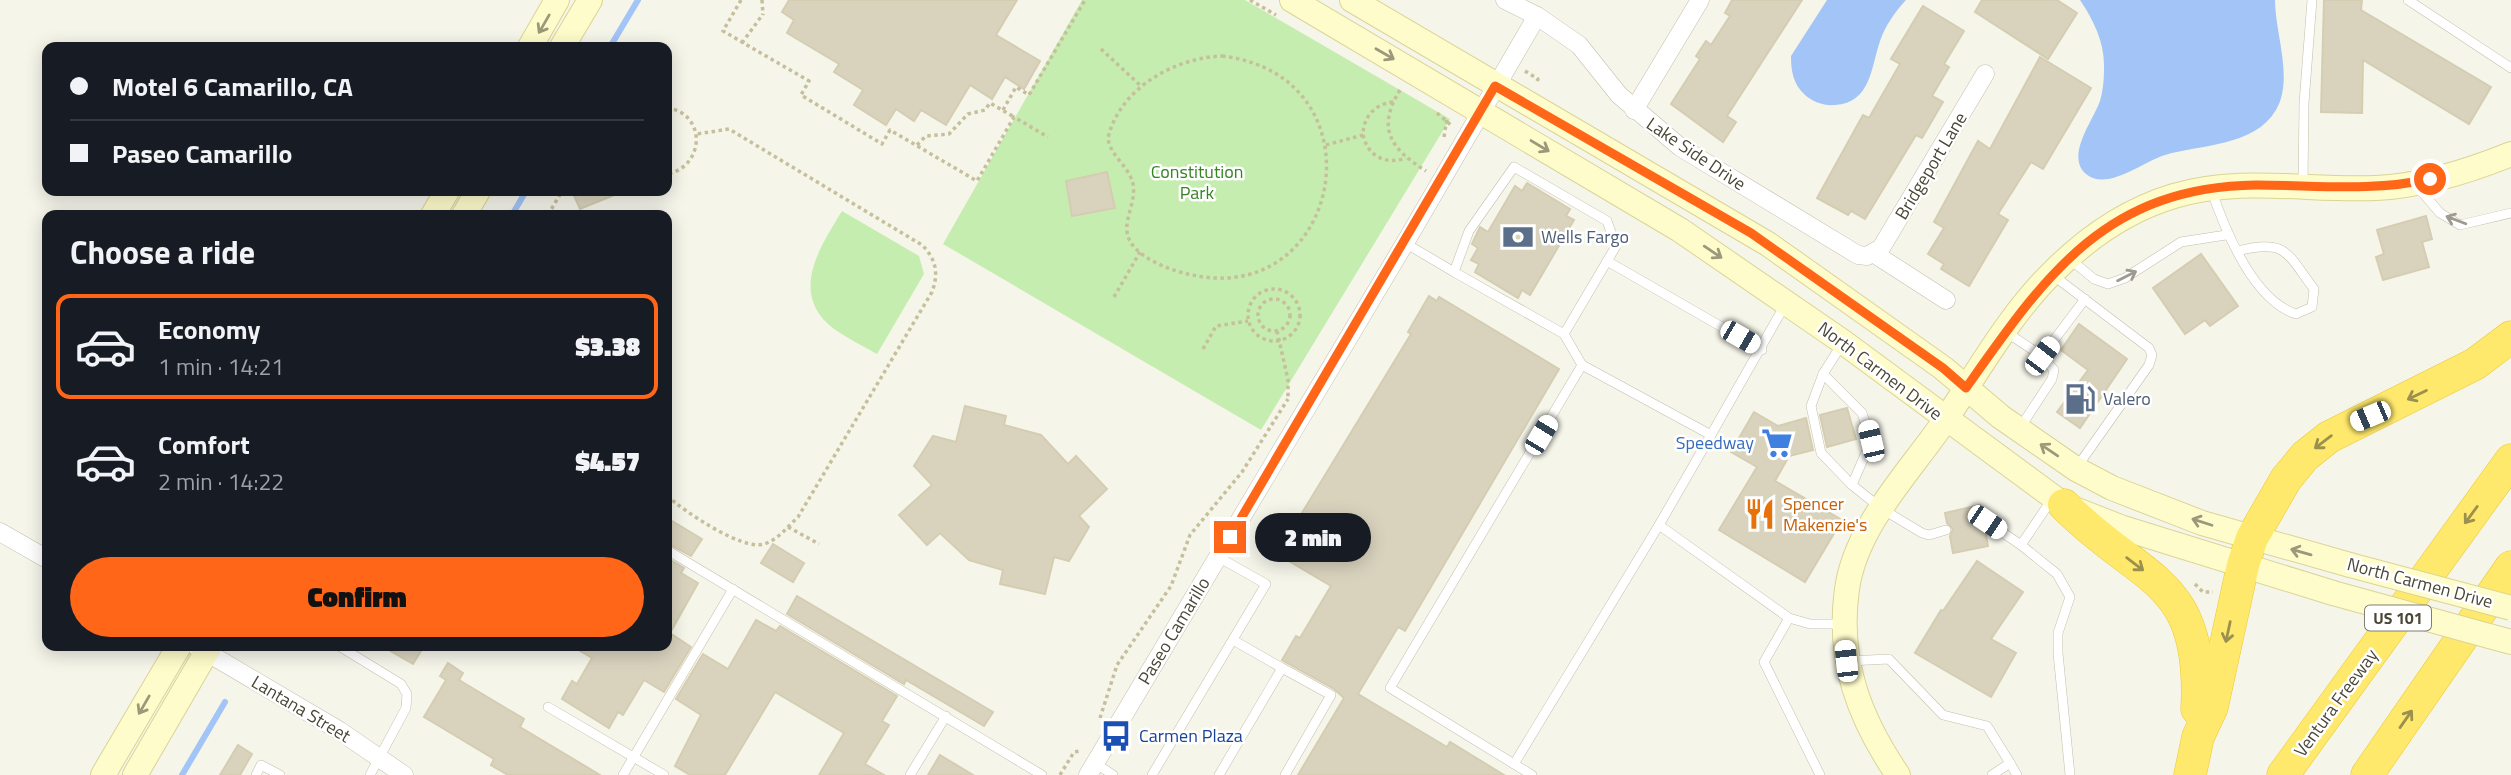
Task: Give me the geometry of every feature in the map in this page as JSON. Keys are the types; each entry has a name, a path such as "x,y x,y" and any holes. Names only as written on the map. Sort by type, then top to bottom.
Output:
{"highway":[{"path":"2198,737 2213,708 2247,551 2286,479 2305,456 2329,437 2475,364 2511,337"},
{"name":"Ventura Freeway","path":"2283,775 2511,460"},
{"path":"2058,501 2088,529 2161,585 2186,616 2196,647 2199,675 2198,737 2190,775"},
{"path":"2367,775 2511,567"}],"main road":[{"path":"533,42 557,0"},
{"path":"565,42 590,0"},
{"name":"North Carmen Drive","path":"1292,0 1482,110 1680,230 1843,342 2058,501 2123,528 2247,551 2350,565 2511,608"},
{"name":"North Carmen Drive","path":"1352,0 1768,244 1943,368 2019,430 2076,468 2333,593 2511,642"},
{"path":"1898,775 1865,720 1846,661 1844,624 1852,566 1882,509 2005,331 2060,266 2101,231 2148,205 2211,188 2263,185 2377,188 2414,183 2511,154"},
{"path":"103,775 176,651"},
{"path":"135,775 202,651"}],"street":[{"name":"Lake Side Drive","path":"1505,0 1536,16 1579,46 1634,110 1680,147 1845,248 1858,255 1873,253 1946,300"},
{"path":"1634,110 1700,0"},
{"name":"Paseo Camarillo","path":"1091,769 1405,243 1536,16"},
{"name":"Bridgeport Lane","path":"1873,253 1881,248 1889,236 1985,74"},
{"path":"0,532 42,556"},
{"name":"Lantana Street","path":"209,651 380,757 404,775"}],"lane":[{"path":"2303,188 2304,103 2312,0"},
{"path":"2408,0 2511,68"},
{"path":"1454,272 1469,231 1514,167 1607,221 1616,246 1564,334"},
{"path":"2414,183 2440,214 2460,225 2511,213"},
{"path":"2211,188 2226,234 2237,251 2279,308 2296,314 2312,307 2314,289 2284,249 2265,245 2237,251"},
{"path":"2060,266 2108,284 2125,278 2181,242 2226,234"},
{"path":"1405,243 1564,334 1583,365 1711,435"},
{"path":"1607,261 1762,350"},
{"path":"2060,266 2085,299 2149,348 2152,355 2149,365 2076,468"},
{"path":"2042,356 2085,299"},
{"path":"1514,764 1762,350 1787,302"},
{"path":"2005,331 2042,356 2053,370 2052,379 2019,430"},
{"path":"1843,342 1823,374 1811,406 1821,453 1852,485 1882,509 1929,535 1946,530"},
{"path":"1532,775 1390,688 1583,365"},
{"path":"1823,374 1857,406 1867,426 1870,450 1852,485"},
{"path":"2021,545 2058,501"},
{"path":"1987,522 2057,574 2070,597 2058,633 2070,775"},
{"path":"1658,525 1789,618 1810,624 1844,624"},
{"path":"672,553 1042,775"},
{"path":"1152,775 1266,584 1218,557"},
{"path":"623,775 733,589"},
{"path":"1789,618 1764,662 1820,775"},
{"path":"1233,640 1331,695 1285,775"},
{"path":"347,651 401,684 407,694 406,708 370,775"},
{"path":"1846,661 1889,659 1944,715 1987,726 2017,775"},
{"path":"1219,775 1282,668"},
{"path":"548,708 664,775"},
{"path":"910,775 946,716"},
{"path":"1992,775 2010,763"},
{"path":"256,775 261,765 280,775"},
{"path":"1091,769 1113,775"}],"path":[{"path":"741,0 723,31 809,81 801,95 882,144 890,130 977,181 1014,117"},
{"path":"742,43 763,15 762,0"},
{"path":"1003,110 1016,87 1029,95 1085,0"},
{"path":"1101,49 1142,87"},
{"path":"1203,57 1240,58 1274,72 1302,95 1317,119 1326,145 1328,181 1317,217 1295,247 1266,268 1230,279 1194,276 1159,264 1131,244 1126,232 1134,197 1132,180 1111,149 1108,138 1126,103 1142,87 1169,69 1203,57"},
{"path":"1401,89 1393,102 1387,121 1390,136 1406,158 1426,171"},
{"path":"1393,102 1381,103 1371,111 1363,135 1370,151 1377,157 1395,162 1406,158"},
{"path":"917,145 926,136 950,134 968,114 985,110 990,103 1048,137"},
{"path":"672,110 688,118 697,134 696,153 691,161 684,168 672,172"},
{"path":"672,499 722,532 749,545 765,544 789,527 798,517 932,292 935,263 922,245 729,129 697,134"},
{"path":"1326,145 1363,135"},
{"path":"1114,297 1140,251"},
{"path":"1279,289 1296,300 1300,320 1296,330 1279,341 1259,338 1248,321 1248,310 1259,293 1279,289"},
{"path":"1272,299 1284,302 1290,314 1287,326 1277,331 1263,328 1257,317 1261,305 1272,299"},
{"path":"1203,349 1216,326 1248,321"},
{"path":"1277,331 1288,380 1287,401"},
{"path":"1099,720 1117,666 1171,586 1190,535 1242,472"},
{"path":"789,527 819,544"},
{"path":"2188,578 2203,592 2225,593"},
{"path":"1060,775 1074,752 1081,751 1087,741"}],"green space":[{"name":"Constitution Park","path":"1082,0 1245,0 1450,119 1261,430 943,244"},
{"path":"842,211 919,256 924,274 877,354 834,329 820,315 813,301 813,270 825,240"}],"water":[{"path":"1827,0 1906,0 1885,30 1863,91 1847,103 1835,105 1819,103 1801,91 1795,82 1791,56"},
{"path":"2080,0 2275,0 2284,71 2281,98 2276,110 2266,122 2241,138 2165,155 2115,177 2095,179 2086,174 2080,167 2079,148 2100,101 2104,59 2098,33"}],"building":[{"path":"789,0 1017,0 996,35 1040,61 1024,89 1005,77 992,99 970,85 946,125 921,110 914,121 896,109 886,125 854,105 863,90 834,72 839,64 787,33 794,20 782,12"},
{"path":"1732,0 1802,0 1727,116 1736,122 1723,142 1671,104 1700,59 1696,56 1706,41 1711,45 1730,16 1725,13"},
{"path":"1982,0 2057,0 2077,13 2048,59 1975,12"},
{"path":"2324,0 2362,0 2361,10 2491,87 2469,124 2363,60 2362,113 2321,112"},
{"path":"1923,6 1964,31 1944,64 1949,67 1932,96 1943,102 1922,138 1916,135 1865,219 1851,211 1848,215 1817,198 1863,115 1869,118 1900,64 1891,59"},
{"path":"2040,57 2091,88 2043,169 2031,162 1998,214 2008,220 1969,286 1941,269 1944,264 1928,254 1944,228 1934,222 1978,141 1990,149"},
{"path":"1107,172 1115,208 1072,216 1066,181"},
{"name":"Wells Fargo","path":"1527,183 1570,209 1566,216 1574,220 1530,295 1522,290 1518,298 1475,272 1479,264 1471,260 1478,248 1472,244 1480,227 1488,232 1515,186 1522,191"},
{"path":"574,196 612,196 580,209"},
{"path":"2426,216 2432,239 2422,242 2429,267 2383,280 2376,257 2384,254 2377,230"},
{"path":"2201,254 2238,306 2210,326 2205,320 2185,334 2153,288"},
{"path":"1429,296 1437,301 1439,297 1559,369 1405,631 1398,627 1358,694 1447,747 1450,742 1504,775 1298,775 1344,698 1334,689 1282,660 1296,636 1300,638 1331,586 1277,554 1411,334 1408,332"},
{"path":"2079,324 2127,359 2080,428 2057,412 2088,370 2061,350"},
{"path":"965,406 1006,416 1004,425 1041,435 1068,464 1076,456 1107,489 1079,516 1089,527 1069,561 1054,557 1045,594 1000,584 1003,570 969,560 940,533 927,545 899,515 932,485 914,466 933,436 956,442"},
{"path":"1847,408 1856,439 1827,447 1820,415"},
{"path":"1754,412 1778,426 1806,418 1813,450 1789,456 1775,481 1842,520 1805,582 1719,530 1757,467 1731,452"},
{"path":"1980,505 1980,524 1985,529 1988,546 1953,553 1950,536 1953,529 1947,523 1945,513"},
{"path":"672,521 702,539 691,556 672,546"},
{"path":"773,544 804,563 793,582 761,563"},
{"path":"672,561 684,568 681,573 698,583 672,629"},
{"path":"1977,561 2023,592 1991,639 2016,653 1991,697 1915,653 1941,610 1943,611"},
{"path":"797,596 993,712 984,726 906,680 904,684 787,614"},
{"path":"756,620 776,631 780,626 897,696 882,721 889,725 865,764 884,775 819,775 844,733 775,692 725,775 690,775 675,766 701,715 676,699 703,654 728,669"},
{"path":"672,634 691,647 664,692 644,680 623,715 618,712 609,728 562,699 572,681 577,684 592,658 580,651 672,651"},
{"path":"391,651 421,651 413,664"},
{"path":"448,663 463,673 459,680 524,719 520,727 600,775 508,775 491,765 494,759 424,717 446,680 440,676"},
{"path":"238,745 252,754 240,775 220,775"},
{"path":"940,755 973,775 928,775"}],"waterway":[{"path":"613,42 638,0"},
{"path":"515,210 523,196"},
{"path":"182,775 225,702"}],"place":[{"name":"Wells Fargo","path":"1518,237"},
{"name":"Valero","path":"2080,399"},
{"name":"Speedway","path":"1777,443"},
{"name":"Spencer Makenzie's","path":"1760,514"},
{"name":"Carmen Plaza","path":"1116,736"}],"route":[{"path":"1230,537 1495,86 1768,244 1943,368 1966,388 2005,331 2051,273 2101,231 2148,205 2173,196 2225,186 2377,188 2430,179"}]}
